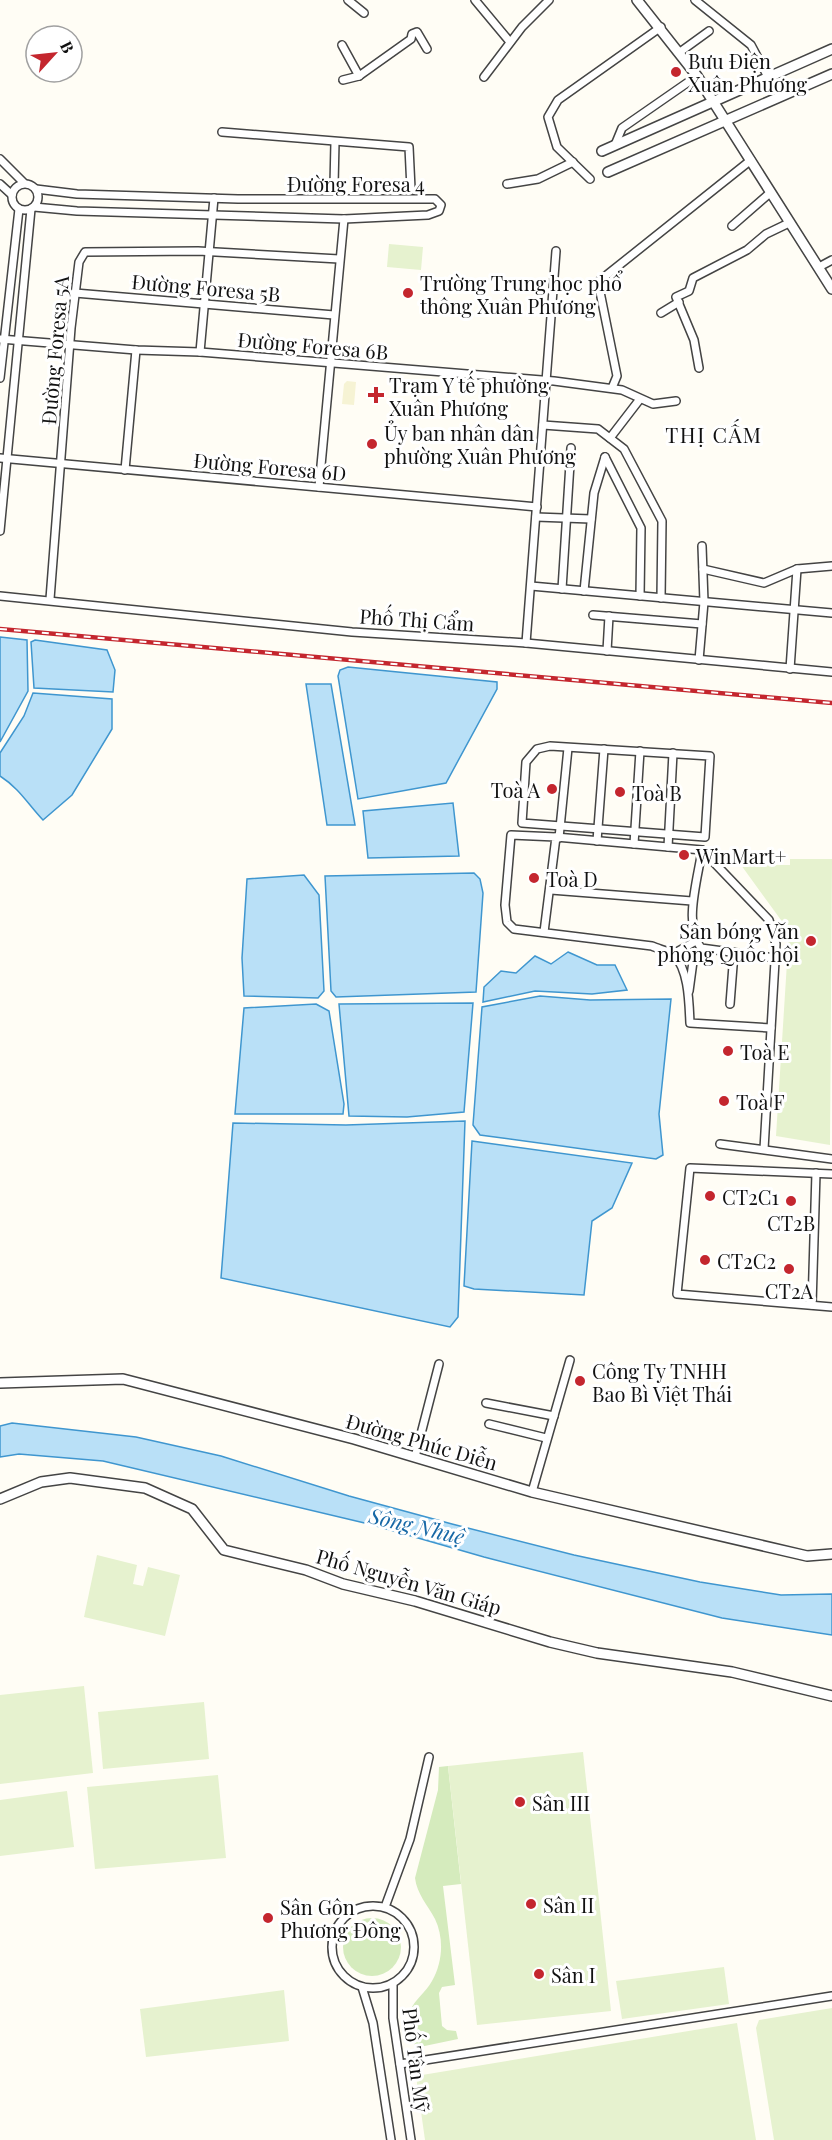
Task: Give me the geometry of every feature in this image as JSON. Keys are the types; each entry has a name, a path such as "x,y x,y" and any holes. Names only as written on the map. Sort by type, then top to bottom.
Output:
{"street":[{"path":"348,0 364,13"},
{"path":"475,0 510,42"},
{"path":"484,77 510,42 549,0"},
{"path":"637,0 661,27 714,101 832,289"},
{"path":"695,0 751,45 768,76"},
{"path":"590,179 557,147 548,117 558,100 661,27"},
{"path":"680,52 709,31"},
{"path":"343,80 359,76 388,57 417,32 427,49"},
{"path":"342,45 359,76"},
{"path":"602,151 832,49"},
{"path":"608,172 727,122 832,74"},
{"path":"615,145 622,128 697,76"},
{"path":"222,132 409,147 411,189"},
{"path":"333,185 335,142"},
{"path":"0,159 24,183 36,189 38,200 33,208 3,458 0,531"},
{"path":"612,388 617,376 598,282 751,160"},
{"path":"507,184 538,179 573,162"},
{"path":"24,183 14,189 13,203 19,209 33,208"},
{"path":"0,184 12,195"},
{"name":"Đường Foresa 4","path":"33,208 344,219 428,214 439,211 441,205 435,199 214,198 77,194 36,189"},
{"path":"732,226 771,192"},
{"path":"200,352 214,198"},
{"path":"0,378 2,339 19,209"},
{"path":"319,487 344,219"},
{"path":"699,368 694,340 676,297 688,291 693,278 747,250 766,234 789,223"},
{"path":"526,643 556,251"},
{"name":"Đường Foresa 5A","path":"50,599 75,293 79,262 85,252 210,252 339,259"},
{"path":"819,267 832,260"},
{"name":"Đường Foresa 5B","path":"75,293 334,315"},
{"path":"661,313 679,302"},
{"name":"Đường Foresa 6B","path":"2,339 136,350 200,352 546,380 622,390 640,399"},
{"path":"125,470 136,350"},
{"path":"610,438 640,399 653,404 676,401"},
{"path":"543,425 598,429 624,449 662,521 661,598"},
{"path":"562,589 571,448"},
{"path":"584,591 594,493 605,457 641,528 640,596"},
{"name":"Đường Foresa 6D","path":"3,458 537,507"},
{"path":"536,517 591,519"},
{"path":"699,660 704,602 702,546"},
{"path":"703,569 764,583 797,569 832,566"},
{"path":"790,669 797,569"},
{"path":"531,586 832,613"},
{"name":"Phố Thị Cẩm","path":"0,596 50,599 352,632 526,643 832,672"},
{"path":"593,615 702,624"},
{"path":"607,651 609,616"},
{"path":"550,746 604,749 710,756 705,837 522,823 526,762 537,749 550,746"},
{"path":"544,932 557,838 561,826 568,748"},
{"path":"597,841 604,749"},
{"path":"634,844 640,751"},
{"path":"668,847 673,753"},
{"path":"689,997 681,967 673,954 652,946 514,929 507,922 505,905 511,835 702,850 769,920 776,944 764,1149"},
{"path":"702,850 696,892 692,902 696,941 701,948 775,958"},
{"path":"551,890 692,902"},
{"path":"673,954 696,941"},
{"path":"681,967 701,948"},
{"path":"730,1004 734,953"},
{"path":"694,954 689,997 690,1023 771,1028"},
{"path":"720,1143 832,1159"},
{"path":"832,1174 690,1168 677,1294 832,1306"},
{"path":"812,1305 816,1173"},
{"path":"532,1492 570,1360"},
{"path":"415,1457 439,1364"},
{"name":"Đường Phúc Diễn","path":"0,1383 123,1378 415,1457 532,1492 807,1556 832,1554"},
{"path":"486,1403 554,1416"},
{"path":"489,1424 546,1438"},
{"name":"Phố Nguyễn Văn Giáp","path":"0,1499 41,1482 70,1478 145,1488 192,1509 224,1550 306,1570 343,1584 415,1601 550,1642 597,1653 732,1672 832,1696"},
{"path":"385,1907 410,1839 429,1757"},
{"path":"363,1906 385,1907 397,1913 407,1923 414,1936 415,1950 408,1970 393,1984 377,1988 362,1987 343,1976 337,1967 332,1942 343,1918 363,1906"},
{"name":"Phố Tân Mỹ","path":"393,1984 393,2018 411,2140"},
{"name":"Phố Tân Mỹ","path":"362,1987 373,2023 391,2140"},
{"path":"400,2064 832,1996"}],"shaded area":[{"path":"347,381 356,382 354,405 342,404 344,384"}],"green space":[{"path":"389,244 423,247 421,270 387,267"},
{"path":"790,859 832,859 830,1145 776,1136 789,931 741,865 790,865"},
{"path":"97,1555 137,1565 133,1584 143,1586 148,1567 180,1575 165,1636 84,1617"},
{"path":"84,1686 93,1773 0,1784 0,1695"},
{"path":"204,1702 209,1759 103,1769 98,1712"},
{"path":"583,1752 611,2011 477,2025 448,1766"},
{"path":"448,1766 461,1884 443,1886 455,1985 442,1987 439,1993 442,2026 447,2030 456,2031 458,2039 415,2048 410,2011 436,1974 441,1942 438,1926 420,1894 415,1878 438,1790 439,1767"},
{"path":"218,1775 226,1858 95,1869 87,1787"},
{"path":"67,1791 74,1847 0,1856 0,1800"},
{"path":"366,1918 378,1918 393,1926 401,1941 401,1953 393,1968 378,1976 366,1976 351,1968 343,1953 343,1941 351,1926"},
{"path":"724,1967 729,2004 622,2019 616,1981"},
{"path":"284,1990 289,2041 146,2057 140,2009"},
{"path":"832,2008 832,2140 774,2140 756,2028 759,2020"},
{"path":"737,2023 756,2140 425,2140 416,2076"}],"water":[{"path":"0,637 27,640 28,691 0,742"},
{"path":"35,640 107,650 115,670 113,692 34,688 31,642"},
{"path":"348,667 497,682 497,689 446,783 358,799 338,676 340,670"},
{"path":"306,684 331,684 355,825 327,825"},
{"path":"33,693 112,699 112,729 72,795 43,820 18,791 0,776 0,753 24,716"},
{"path":"453,803 459,856 368,858 363,811"},
{"path":"474,873 480,879 483,893 476,992 336,997 331,991 325,876"},
{"path":"304,875 319,895 324,991 318,998 244,996 242,958 247,879"},
{"path":"568,952 597,965 615,965 627,990 592,994 535,991 483,1002 484,987 501,971 516,973 535,956 551,964"},
{"path":"540,996 590,1000 671,999 659,1114 663,1155 656,1159 480,1135 473,1125 482,1007"},
{"path":"473,1003 464,1112 407,1117 349,1116 339,1004"},
{"path":"316,1004 329,1011 344,1104 343,1114 235,1114 244,1008"},
{"path":"465,1121 458,1317 450,1327 221,1278 233,1123 346,1125"},
{"path":"472,1141 632,1163 612,1208 592,1221 584,1295 474,1289 464,1286"},
{"name":"Sông Nhuệ","path":"12,1423 136,1437 221,1456 349,1496 452,1524 574,1555 700,1582 781,1595 832,1594 832,1635 722,1618 484,1557 373,1525 103,1461 19,1454 0,1457 0,1426"}],"railway":[{"path":"0,629 832,703"}],"place":[{"name":"Bưu Điện Xuân Phương","path":"676,72"},
{"name":"Trường Trung học phổ thông Xuân Phương","path":"408,293"},
{"name":"Trạm Y tế phường Xuân Phương","path":"376,395"},
{"name":"Ủy ban nhân dân phường Xuân Phương","path":"372,444"},
{"name":"Toà A","path":"552,789"},
{"name":"Toà B","path":"620,792"},
{"name":"WinMart+","path":"684,855"},
{"name":"Toà D","path":"534,878"},
{"name":"Sân bóng Văn phòng Quốc hội","path":"811,941"},
{"name":"Toà E","path":"728,1051"},
{"name":"Toà F","path":"724,1101"},
{"name":"CT2C1","path":"710,1196"},
{"name":"CT2B","path":"791,1201"},
{"name":"CT2C2","path":"705,1260"},
{"name":"CT2A","path":"789,1269"},
{"name":"Công Ty TNHH Bao Bì Việt Thái","path":"580,1381"},
{"name":"Sân III","path":"520,1802"},
{"name":"Sân II","path":"531,1904"},
{"name":"Sân Gôn Phương Đông","path":"268,1918"},
{"name":"Sân I","path":"539,1974"}],"district":[{"name":"THỊ CẤM","path":"714,434"}]}
